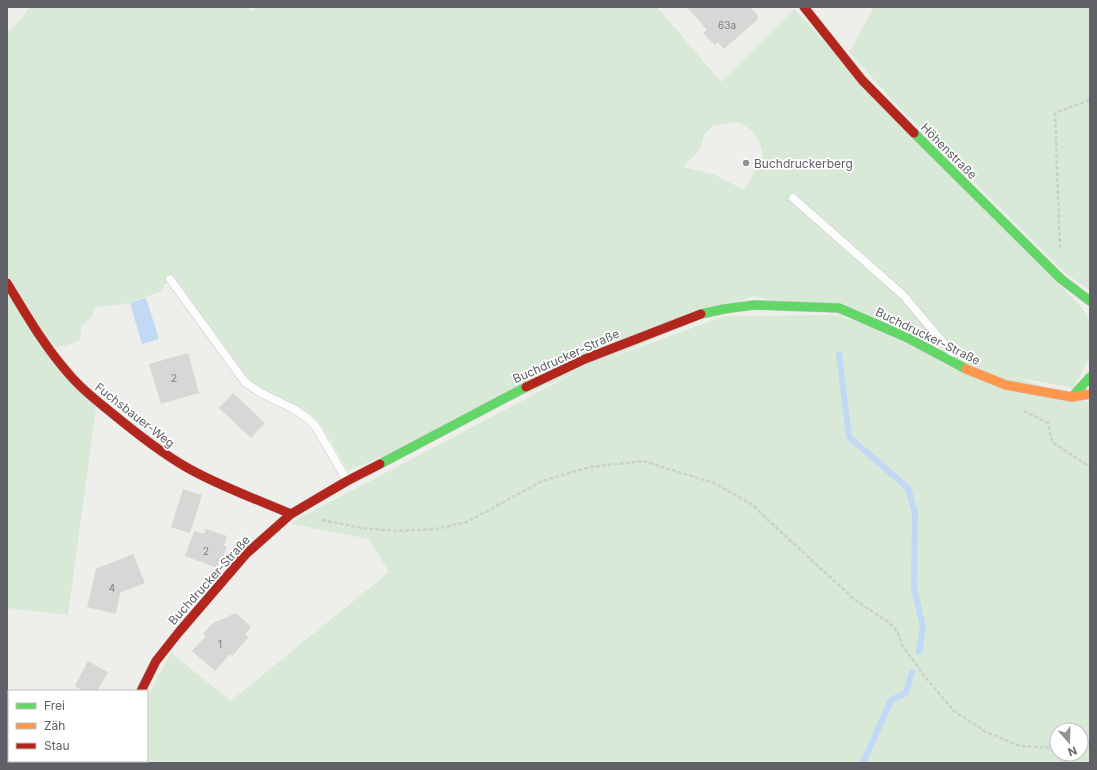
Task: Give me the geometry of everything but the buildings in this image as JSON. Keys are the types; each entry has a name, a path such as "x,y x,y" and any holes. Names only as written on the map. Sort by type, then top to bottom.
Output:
{"street":[{"name":"Höhenstraße","path":"804,7 852,68 885,105 1061,279 1090,301"},
{"name":"Fuchsbauer-Weg","path":"7,283 49,350 68,374 88,394 116,417 151,444 199,474 291,514"},
{"name":"Buchdrucker-Straße","path":"141,690 156,661 179,632 246,554 291,514 347,481 519,390 585,359 686,320 724,309 754,305 839,308 908,338 964,368 1006,385 1072,397 1090,394"},
{"path":"1072,397 1090,377"}],"lane":[{"path":"793,198 903,295 964,368"},
{"path":"170,279 244,382 262,394 312,421 347,481"}],"path":[{"path":"1061,279 1055,112 1090,100"},
{"path":"1022,410 1048,422 1052,442 1090,467"},
{"path":"320,520 362,528 397,531 436,529 467,522 542,481 590,467 643,461 714,483 753,505 854,599 888,622 897,631 902,645 910,656 954,711 986,732 1020,746 1049,748"}],"green space":[{"path":"30,7 243,7 254,11 255,7 657,7 721,82 794,9 1082,308 1090,320 1090,356 1074,388 1009,376 967,360 912,330 753,296 348,471 321,424 313,416 257,385 248,378 174,276 165,284 162,291 130,303 95,307 91,317 82,325 80,340 67,345 53,347 7,274 7,31 13,28","holes":["739,122 753,132 758,139 763,156 744,190 715,175 683,167 700,150 704,135 713,125"]},
{"path":"874,7 1090,7 1090,290 1066,274 891,99 849,52"},
{"path":"7,294 96,408 68,615 7,608"},
{"path":"837,315 1090,403 1090,763 127,763 148,762 148,695 171,653 231,701 389,572 369,539 291,524 588,366 725,316"}],"water":[{"path":"146,298 159,339 142,344 130,303"}],"waterway":[{"path":"839,354 849,437 908,488 915,513 914,588 923,627 919,652"},
{"path":"863,763 891,700 906,693 912,672"}],"traffic: fast":[{"path":"914,133 1061,279 1090,301"},
{"path":"701,314 754,305 839,308 908,338 966,369"},
{"path":"1072,397 1090,377"},
{"path":"380,464 526,387"}],"traffic: slow":[{"path":"966,369 1006,385 1072,397 1090,394"}],"traffic: jam":[{"path":"804,7 862,80 914,133"},
{"path":"7,283 36,330 59,363 89,395 148,442 186,467 224,486 291,514"},
{"path":"526,387 585,359 701,314"},
{"path":"142,690 156,661 246,554 291,514 347,481 380,464"}],"place":[{"name":"Buchdruckerberg","path":"746,163"}]}
